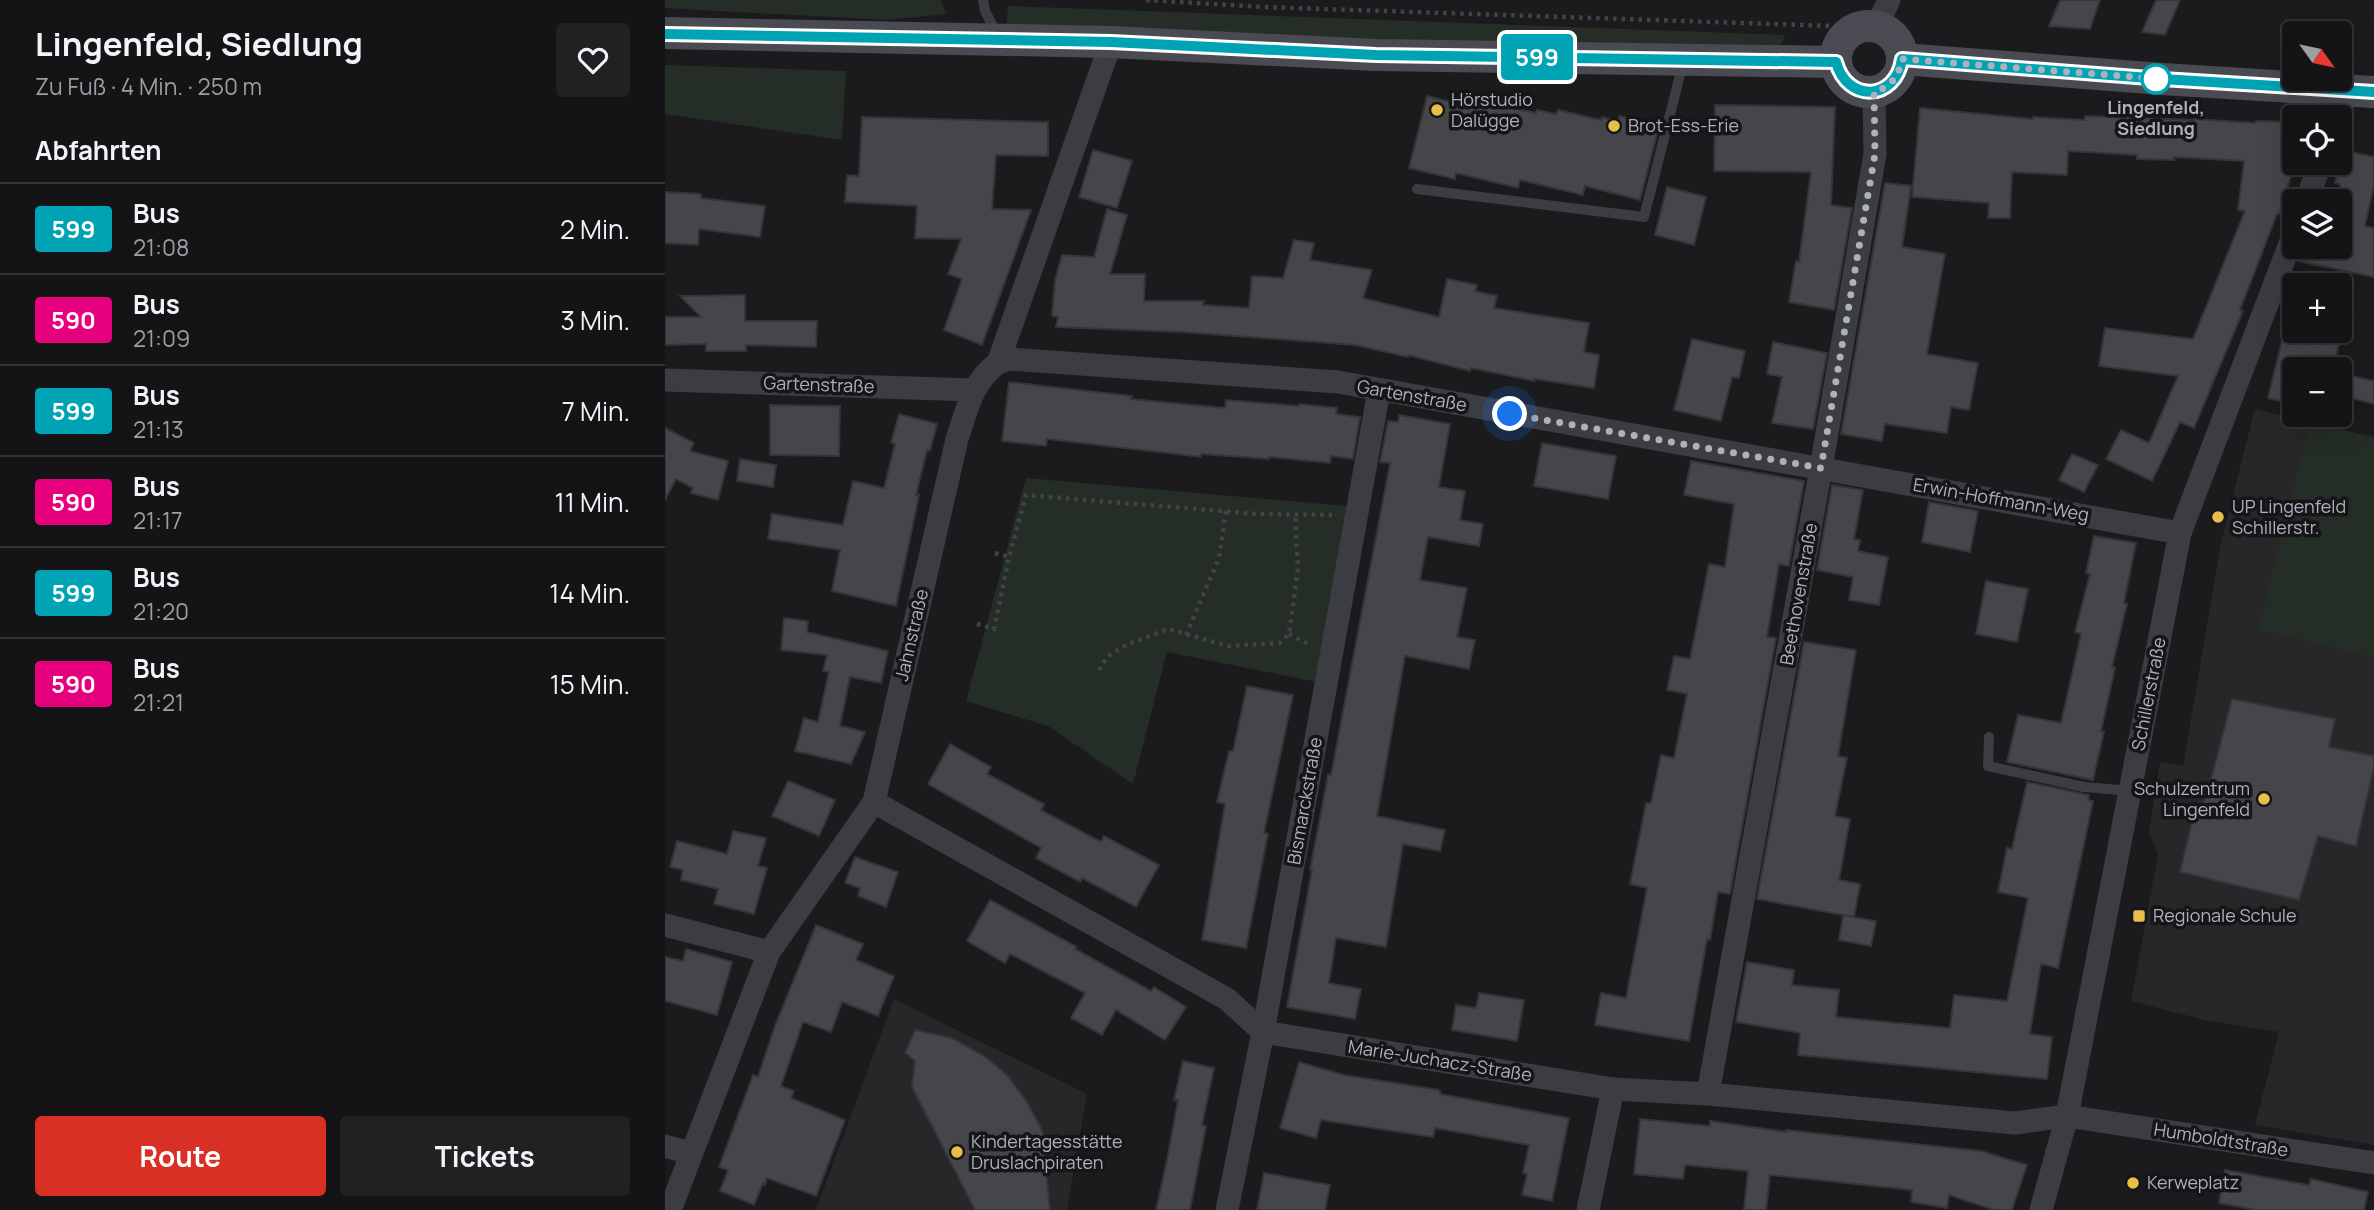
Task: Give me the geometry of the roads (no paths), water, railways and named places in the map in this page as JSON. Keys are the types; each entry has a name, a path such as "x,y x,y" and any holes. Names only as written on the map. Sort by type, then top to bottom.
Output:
{"main road":[{"path":"1871,20 1895,38 1902,59 1897,77 1883,89 1874,92 1853,88 1838,73 1836,51 1841,41 1871,20"},
{"path":"665,33 1111,42 1376,55 1836,62"},
{"path":"1902,59 2353,100"}],"street":[{"name":"Jahnstraße","path":"670,1210 769,952 874,802 957,439 973,390 998,363 1111,42"},
{"name":"Beethovenstraße","path":"1707,1094 1875,154 1874,92"},
{"name":"Schillerstraße","path":"2041,1210 2067,1116 2180,533 2284,259"},
{"name":"Gartenstraße","path":"998,363 1009,359 1324,381 1821,468"},
{"name":"Gartenstraße","path":"665,380 973,390"},
{"name":"Bismarckstraße","path":"1227,1210 1263,1032 1380,391"},
{"name":"Erwin-Hoffmann-Weg","path":"1821,468 2180,533"},
{"path":"874,802 1227,999 1263,1032"},
{"path":"665,925 769,952"},
{"name":"Marie-Juchacz-Straße","path":"1263,1032 1613,1089 1707,1094 2015,1123 2067,1116"},
{"path":"1588,1210 1613,1089"},
{"name":"Humboldtstraße","path":"2067,1116 2374,1163"},
{"path":"665,1146 691,1153"}],"lane":[{"path":"983,0 985,11 1000,40"},
{"path":"1417,188 1644,217 1683,60"},
{"path":"1989,737 1988,766 2084,787 2130,790"}],"place":[{"name":"Lingenfeld, Siedlung","path":"2156,79"},
{"name":"Hörstudio Dalügge","path":"1437,110"},
{"name":"Brot-Ess-Erie","path":"1614,126"},
{"name":"UP Lingenfeld Schillerstr.","path":"2218,517"},
{"name":"Schulzentrum Lingenfeld","path":"2264,799"},
{"name":"Regionale Schule","path":"2139,916"},
{"name":"Kindertagesstätte Druslachpiraten","path":"957,1152"},
{"name":"Kerweplatz","path":"2133,1183"}]}
